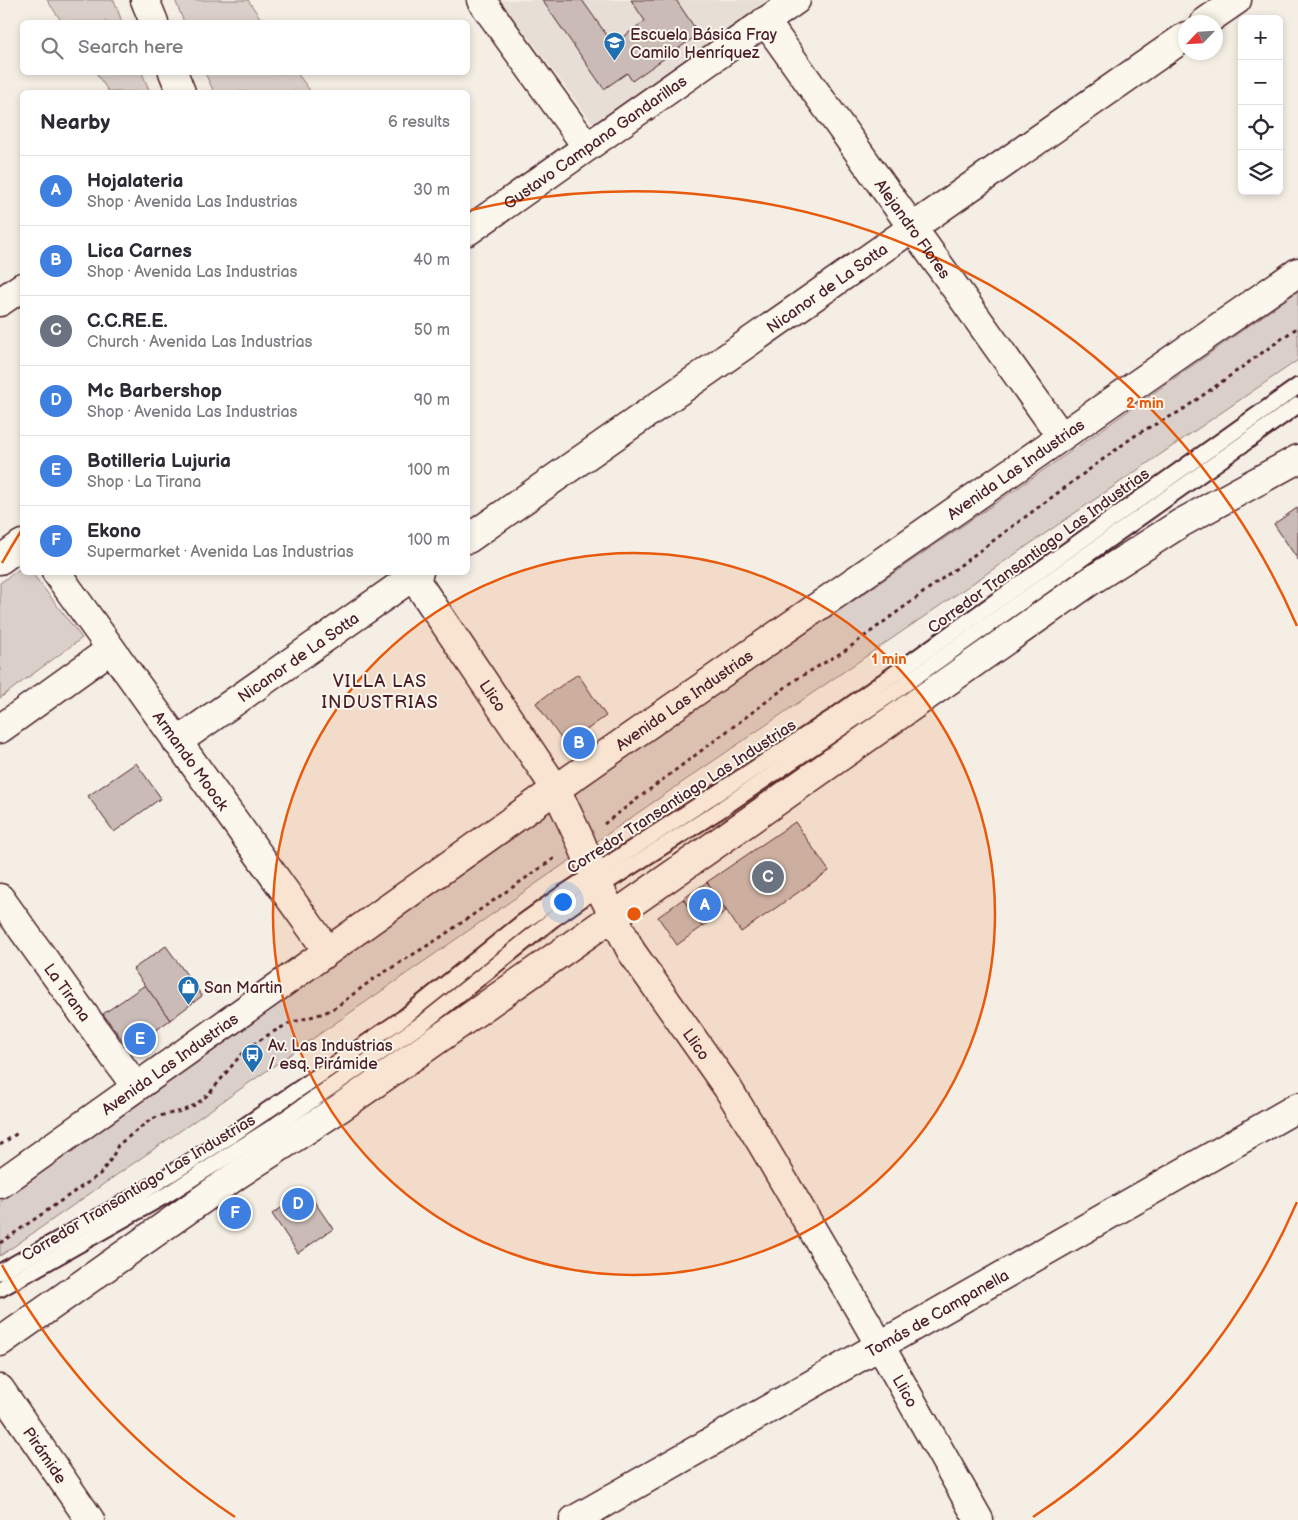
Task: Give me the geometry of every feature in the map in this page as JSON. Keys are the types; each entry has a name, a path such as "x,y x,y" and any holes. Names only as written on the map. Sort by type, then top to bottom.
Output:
{"street":[{"path":"145,0 153,20"},
{"path":"481,0 586,147"},
{"name":"Gustavo Campana Gandarillas","path":"470,230 796,0"},
{"path":"1215,15 1237,0"},
{"name":"Alejandro Flores","path":"765,21 1061,436"},
{"name":"Nicanor de La Sotta","path":"470,538 1178,42"},
{"path":"175,75 180,90"},
{"name":"Avenida Las Industrias","path":"0,1184 556,789 1298,272"},
{"path":"0,1342 238,1176 340,1108 612,915 1138,548 1223,499 1298,459"},
{"path":"0,560 20,545"},
{"name":"Armando Moock","path":"58,575 327,950"},
{"name":"Nicanor de La Sotta","path":"177,742 413,575"},
{"name":"Llico","path":"415,575 556,789 612,915 631,951 737,1104 880,1346 979,1520"},
{"path":"0,729 111,649"},
{"name":"La Tirana","path":"0,898 136,1087"},
{"name":"Tomás de Campanella","path":"574,1520 1298,1107"},
{"name":"Pirámide","path":"0,1389 90,1520"}],"lane":[{"name":"Corredor Transantiago Las Industrias","path":"0,1289 168,1194 276,1125 423,1023 527,940 596,880 840,712 1298,386"},
{"name":"Corredor Transantiago Las Industrias","path":"0,1272 130,1199 224,1140 403,1018 523,922 717,812 875,705 1298,405"}],"path":[{"path":"0,1243 100,1174 112,1158 118,1145 137,1129 159,1116 182,1111 202,1100 216,1086 238,1057 254,1044 290,1024 336,1007 372,980 438,939 608,822 795,680 846,650 1133,438 1181,411 1298,327"}],"shaded area":[{"path":"47,0 114,0 121,20 61,20"},
{"path":"175,0 248,0 262,20 183,20"},
{"name":"Escuela Básica Fray Camilo Henríquez","path":"500,0 768,0 594,125"},
{"path":"97,75 143,75 149,90 108,90"},
{"path":"206,75 298,75 310,90 213,90"},
{"path":"1298,291 1298,360 642,810 0,1256 0,1202 240,1028 609,769 1080,445"},
{"path":"20,568 20,575 34,575 82,638 0,698 0,583"}],"building":[{"path":"542,0 582,0 613,44 645,21 631,0 676,0 699,34 632,81 627,73 604,89"},
{"path":"1297,508 1298,510 1298,560 1274,524"},
{"path":"578,674 606,716 571,741 562,740 536,703"},
{"path":"136,763 161,798 114,832 88,796"},
{"path":"795,822 829,871 741,932 707,882"},
{"path":"707,882 726,911 702,927 683,899"},
{"path":"683,899 702,927 677,945 658,917"},
{"path":"166,946 202,996 170,1020 133,969"},
{"path":"145,985 170,1020 133,1047 124,1042 103,1014"},
{"path":"307,1191 333,1229 298,1253 272,1214"}],"place":[{"name":"Escuela Básica Fray Camilo Henríquez","path":"614,62"},
{"name":"Lica Carnes","path":"579,743"},
{"name":"C.C.RE.E.","path":"768,877"},
{"name":"Hojalateria","path":"705,905"},
{"name":"San Martin","path":"188,1006"},
{"name":"Botilleria Lujuria","path":"140,1039"},
{"name":"Av. Las Industrias / esq. Pirámide","path":"252,1073"},
{"name":"Mc Barbershop","path":"298,1204"},
{"name":"Ekono","path":"235,1213"}],"district":[{"name":"VILLA LAS INDUSTRIAS","path":"380,691"}]}
